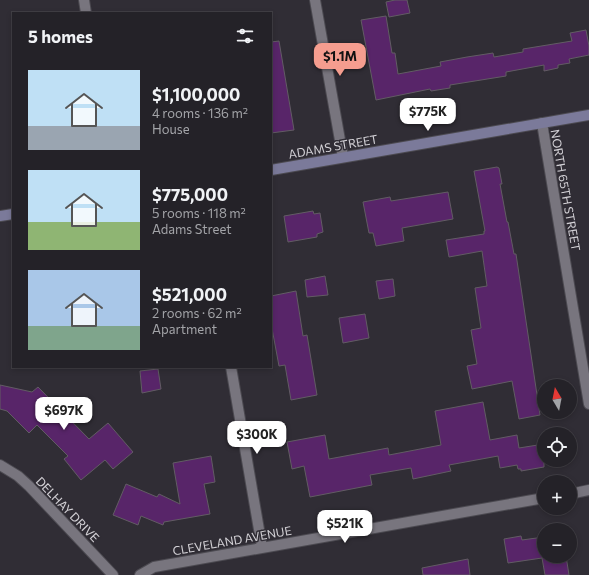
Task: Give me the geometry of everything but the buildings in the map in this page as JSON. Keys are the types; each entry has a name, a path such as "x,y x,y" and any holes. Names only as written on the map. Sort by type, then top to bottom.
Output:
{"main road":[{"name":"ADAMS STREET","path":"272,170 589,115"},
{"path":"0,216 12,214"}],"street":[{"path":"84,0 86,12"},
{"path":"315,0 343,157"},
{"name":"NORTH 65TH STREET","path":"542,123 589,404"},
{"path":"231,368 262,547"},
{"name":"DELHAY DRIVE","path":"0,466 18,476 29,486 113,575"},
{"path":"577,493 589,490"},
{"name":"CLEVELAND AVENUE","path":"140,575 154,567 537,499"}]}
